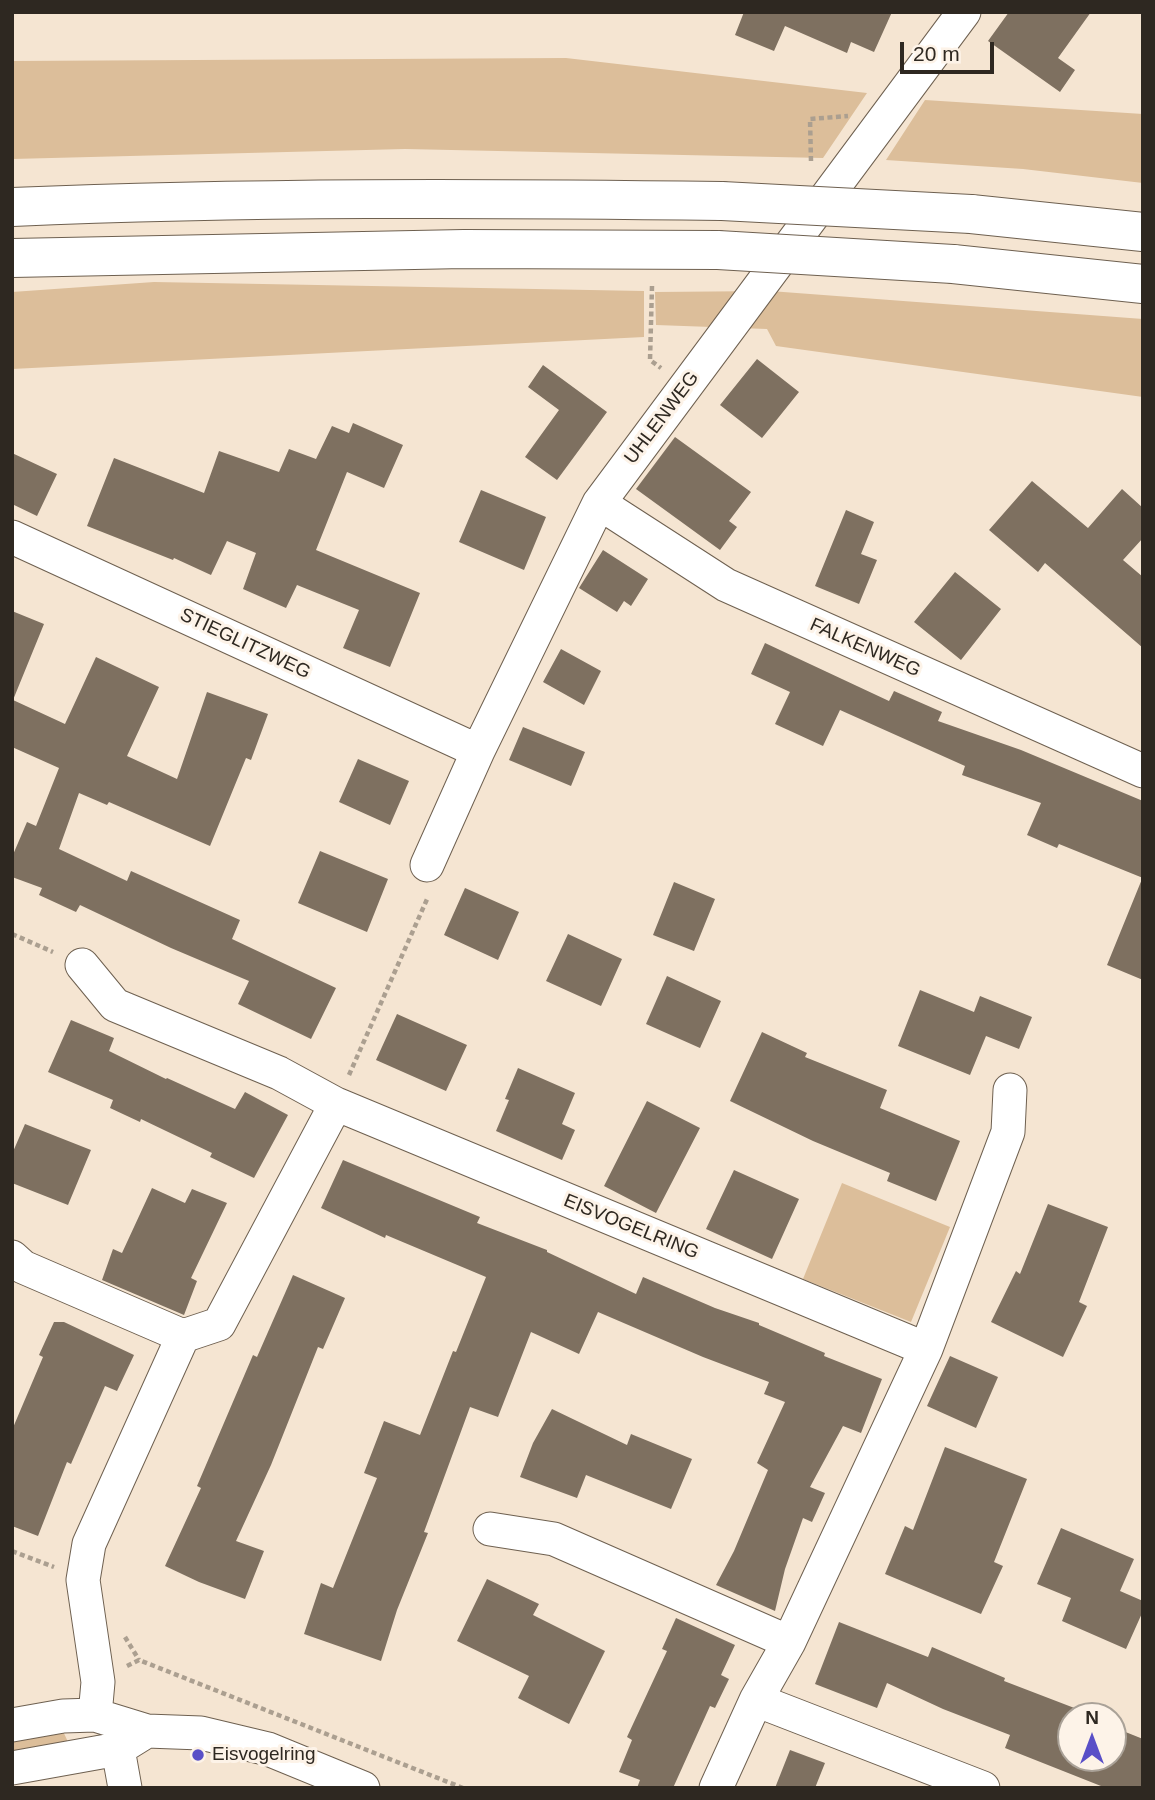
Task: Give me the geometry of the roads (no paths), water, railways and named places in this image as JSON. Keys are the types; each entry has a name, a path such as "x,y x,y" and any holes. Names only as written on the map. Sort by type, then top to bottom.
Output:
{"highway":[{"path":"12,207 479,198 722,201 971,214 1143,232"},
{"path":"12,258 464,249 718,250 953,264 1143,284"}],"street":[{"name":"UHLENWEG","path":"428,865 478,751 599,503 964,12"},
{"name":"FALKENWEG","path":"599,503 726,585 1143,771"},
{"name":"STIEGLITZWEG","path":"12,537 478,751"},
{"name":"EISVOGELRING","path":"82,965 115,1005 279,1073 336,1104 926,1349"},
{"path":"716,1788 756,1700 789,1642 926,1349 1008,1132 1010,1090"},
{"path":"12,1257 23,1267 183,1336 219,1324 336,1104"},
{"path":"95,1715 98,1682 83,1580 89,1544 183,1336"},
{"path":"490,1529 554,1539 789,1642"},
{"path":"756,1700 983,1788"},
{"path":"12,1725 63,1716 95,1715 146,1731 201,1733 268,1749 363,1788"},
{"path":"12,1768 118,1749 146,1731"},
{"path":"118,1749 125,1788"}],"place":[{"name":"Eisvogelring","path":"198,1755"}]}
